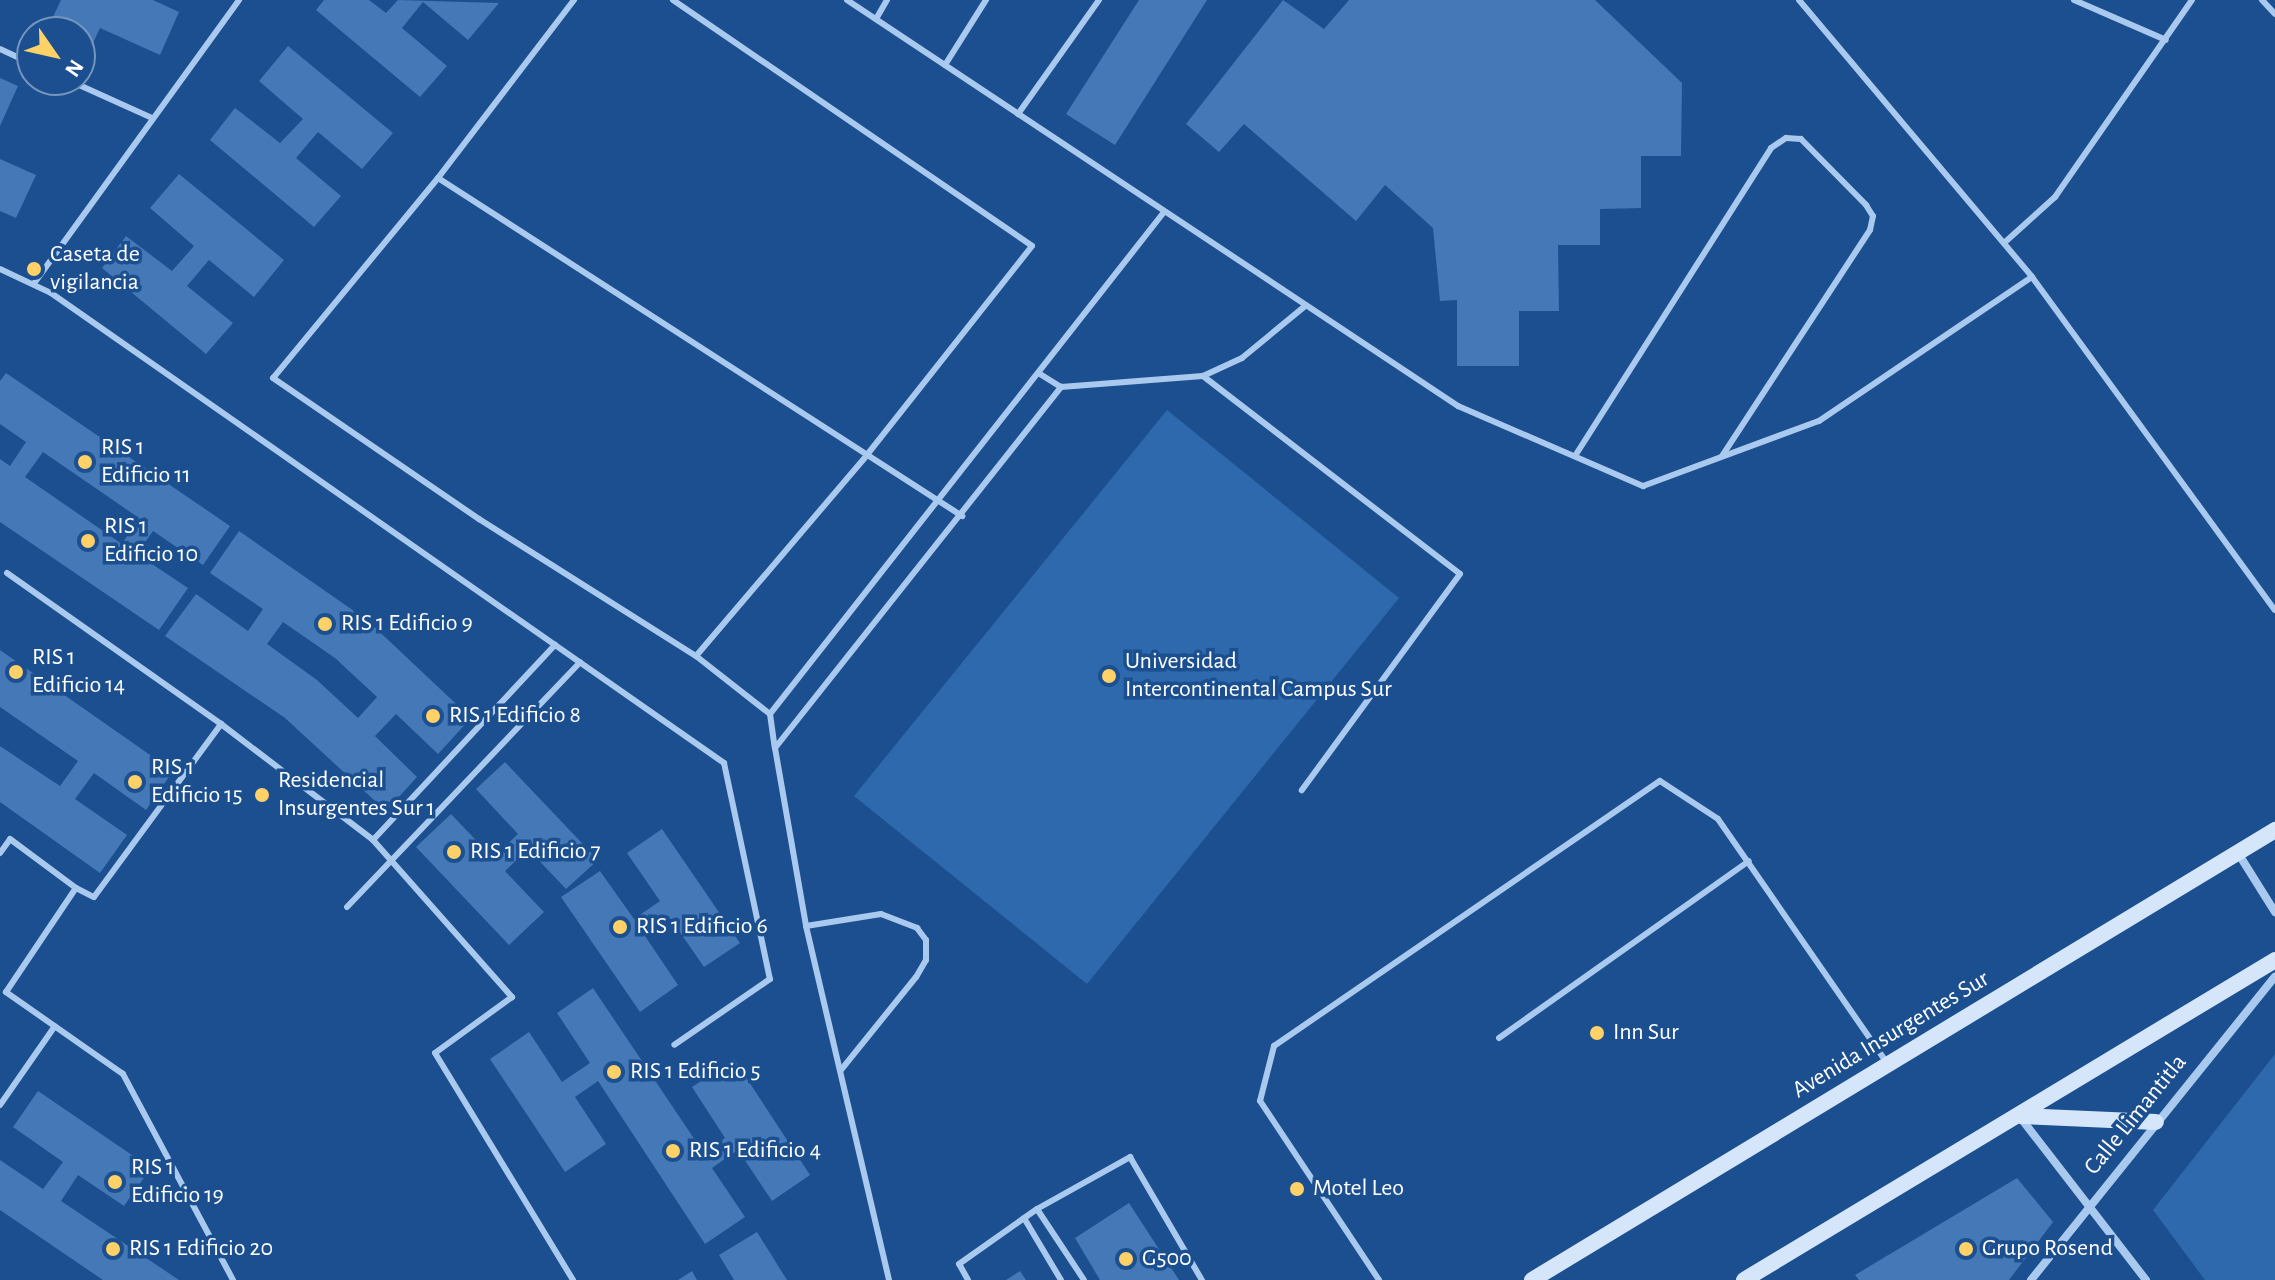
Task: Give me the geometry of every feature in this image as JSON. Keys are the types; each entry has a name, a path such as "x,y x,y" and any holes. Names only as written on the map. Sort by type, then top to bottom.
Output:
{"main road":[{"name":"Avenida Insurgentes Sur","path":"1532,1280 2275,830"},
{"path":"1744,1280 2275,960"},
{"path":"2020,1116 2156,1122"}],"street":[{"path":"2238,853 2275,912"},
{"name":"Calle Limantitla","path":"2031,1280 2275,977"},
{"path":"2020,1116 2146,1280"}],"lane":[{"path":"35,282 239,0"},
{"path":"574,0 438,178 273,378 335,417 479,519 696,656 770,714 806,926 889,1280"},
{"path":"673,0 956,198 1032,246 868,454 696,656"},
{"path":"847,0 1458,406 1643,486 1819,421 2032,277"},
{"path":"876,19 887,0"},
{"path":"945,65 986,0"},
{"path":"1018,114 1099,0"},
{"path":"1799,0 2032,277 2275,610"},
{"path":"2074,0 2166,40"},
{"path":"2004,243 2055,197 2192,0"},
{"path":"2262,0 2275,14"},
{"path":"96,93 152,118"},
{"path":"1575,456 1771,148 1786,138 1801,139 1866,205 1873,216 1870,230 1722,457"},
{"path":"438,178 962,516"},
{"path":"770,714 1040,374 1164,212"},
{"path":"0,269 35,282 724,763 770,979 674,1045"},
{"path":"1040,374 1061,387 1203,376 1242,358 1305,306"},
{"path":"1203,376 1460,574 1302,790"},
{"path":"775,748 962,516 1061,387"},
{"path":"7,573 221,724 373,840 512,997 435,1053 573,1280"},
{"path":"373,840 555,645"},
{"path":"347,907 580,662"},
{"path":"0,853 10,839 76,888 94,897 221,724"},
{"path":"1379,1280 1260,1101 1274,1046 1660,781 1718,819 1888,1065"},
{"path":"1499,1038 1749,861"},
{"path":"76,888 3,990 123,1074 233,1280"},
{"path":"806,926 881,914 917,928 926,940 926,960 916,977 841,1070"},
{"path":"0,1105 55,1026"},
{"path":"968,1280 959,1264 1037,1209 1130,1157 1202,1280"},
{"path":"1037,1209 1084,1280"},
{"path":"1024,1218 1061,1280"}],"shaded area":[{"path":"1167,410 1399,598 1087,984 854,796"},
{"path":"2275,1054 2275,1280 2205,1280 2153,1210"}],"building":[{"path":"61,0 153,0 179,12 160,55 100,28 96,37 96,16 54,16"},
{"path":"324,0 369,0 386,13 398,0 499,3 468,40 423,2 402,28 447,66 420,97 316,10"},
{"path":"1139,0 1207,0 1115,145 1066,114"},
{"path":"1283,0 1324,29 1349,0 1595,0 1682,83 1681,156 1641,156 1641,208 1600,209 1600,245 1558,245 1559,311 1519,311 1519,366 1457,366 1457,300 1440,301 1433,228 1385,185 1356,221 1244,124 1219,152 1186,124"},
{"path":"288,46 393,133 362,169 318,132 296,158 341,196 314,227 210,140 235,108 280,143 303,119 259,81"},
{"path":"0,78 16,85 16,90 0,126"},
{"path":"0,159 36,175 16,218 0,211"},
{"path":"179,174 284,260 254,297 209,260 187,286 233,323 206,354 102,268 126,236 172,271 194,246 150,208"},
{"path":"6,373 230,526 203,565 153,531 137,554 188,588 159,630 0,522 0,459 10,466 26,442 0,424 0,381","holes":["43,452 139,518 122,544 25,477"]},
{"path":"239,531 367,620 471,718 438,754 396,714 375,736 417,777 386,811 285,718 165,636 196,594 248,631 263,609 210,573","holes":["283,622 335,658 377,697 358,718 317,680 267,644"]},
{"name":"RIS 1 Edificio 15","path":"0,650 173,771 146,810 94,773 75,799 127,835 100,873 0,802 0,746 60,786 78,761 0,707"},
{"name":"RIS 1 Edificio 7","path":"505,762 598,860 566,889 528,849 505,871 544,912 509,945 416,847 451,814 493,858 518,834 476,789"},
{"name":"RIS 1 Edificio 6","path":"662,829 740,943 704,967 670,918 645,936 678,985 640,1012 561,897 600,871 634,919 660,901 627,853"},
{"path":"593,988 703,1152 725,1138 692,1087 734,1059 810,1175 772,1201 738,1150 712,1168 745,1217 705,1244 598,1081 575,1097 606,1144 565,1172 490,1059 529,1032 562,1082 590,1063 557,1013"},
{"name":"RIS 1 Edificio 19","path":"38,1091 151,1168 124,1206 78,1175 61,1201 179,1280 103,1280 0,1210 0,1160 43,1189 63,1162 13,1127"},
{"name":"Grupo Rosend","path":"2017,1178 2053,1222 2009,1280 1859,1280 1855,1275"},
{"name":"G500","path":"1129,1203 1179,1280 1100,1280 1075,1238"},
{"path":"757,1232 787,1280 734,1280 719,1255"},
{"path":"692,1271 697,1280 678,1280"},
{"path":"1020,1271 1026,1280 1006,1280"}],"place":[{"name":"Caseta de vigilancia","path":"34,269"},
{"name":"RIS 1 Edificio 11","path":"85,462"},
{"name":"RIS 1 Edificio 10","path":"88,541"},
{"name":"RIS 1 Edificio 9","path":"325,624"},
{"name":"RIS 1 Edificio 14","path":"16,672"},
{"name":"Universidad Intercontinental Campus Sur","path":"1109,676"},
{"name":"RIS 1 Edificio 8","path":"433,716"},
{"name":"RIS 1 Edificio 15","path":"135,782"},
{"name":"Residencial Insurgentes Sur 1","path":"262,795"},
{"name":"RIS 1 Edificio 7","path":"454,852"},
{"name":"RIS 1 Edificio 6","path":"620,927"},
{"name":"Inn Sur","path":"1597,1033"},
{"name":"RIS 1 Edificio 5","path":"614,1072"},
{"name":"RIS 1 Edificio 4","path":"673,1151"},
{"name":"RIS 1 Edificio 19","path":"115,1182"},
{"name":"Motel Leo","path":"1297,1189"},
{"name":"RIS 1 Edificio 20","path":"113,1249"},
{"name":"Grupo Rosend","path":"1966,1249"},
{"name":"G500","path":"1126,1259"}]}
